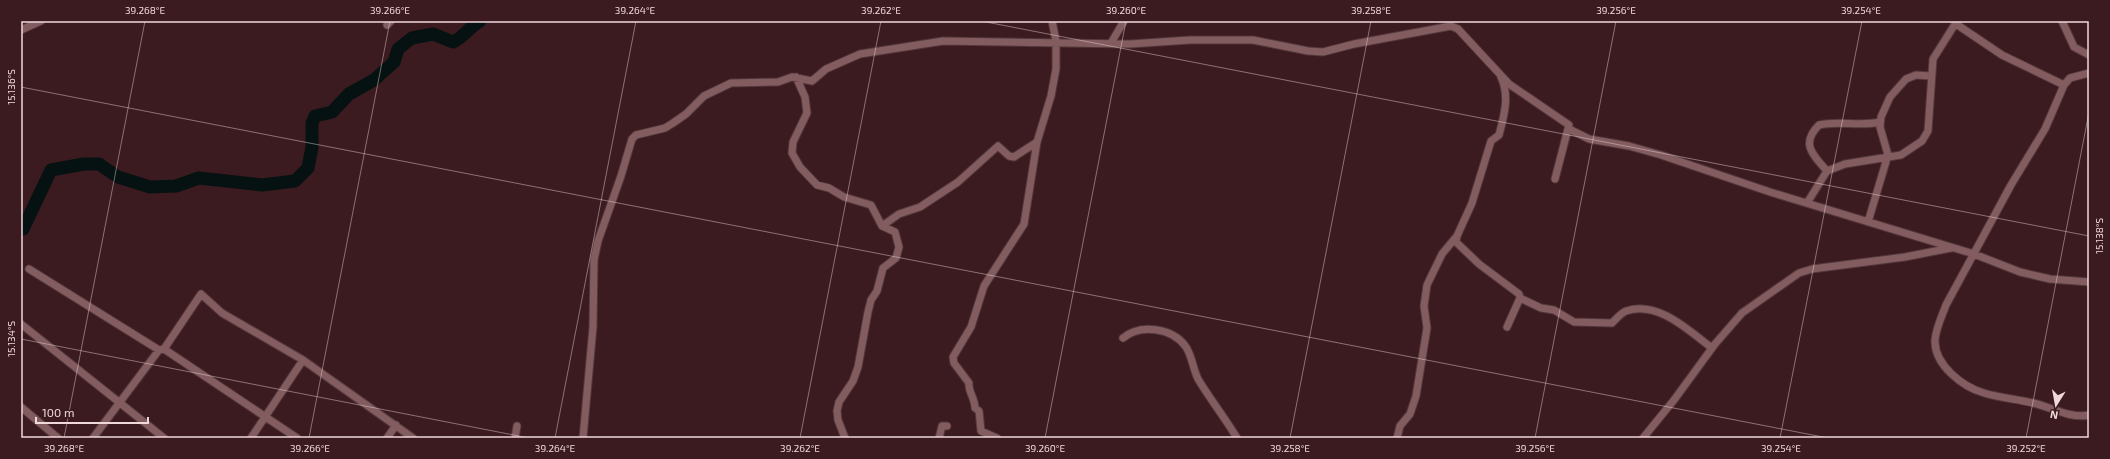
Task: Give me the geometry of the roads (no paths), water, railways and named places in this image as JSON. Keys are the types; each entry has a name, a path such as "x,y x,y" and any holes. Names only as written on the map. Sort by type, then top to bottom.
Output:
{"street":[{"path":"21,30 42,21"},
{"path":"997,438 981,430 979,411 975,408 974,398 968,389 969,383 954,363 953,357 971,327 984,286 1024,224 1037,142 1052,96 1056,68 1056,42 1052,21"},
{"path":"1111,44 1124,21"},
{"path":"2062,21 2074,47 2089,55"},
{"path":"1807,203 1827,171 1845,164 1901,155 1917,145 1926,136 1929,121 1930,76 1933,59 1957,22 2002,55 2064,85"},
{"path":"583,438 594,327 594,260 598,241 621,176 632,139 636,135 659,130 674,123 686,114 704,96 731,83 778,82 796,76 812,81 826,69 860,54 943,41 1154,44 1190,40 1254,40 1308,51 1323,52 1360,42 1452,23 1499,71 1509,84 1567,124 1569,129 1589,139 1654,153 1807,203 1974,254 2020,272 2050,278 2089,282"},
{"path":"1499,71 1506,94 1502,124 1499,135 1491,141 1472,203 1457,236 1456,242 1479,264 1519,294 1520,298 1541,308 1554,310 1574,322 1612,323 1625,312 1641,308 1659,312 1675,321 1712,348"},
{"path":"2089,73 2070,78 2064,85 2045,129 1946,305 1936,332 1936,349 1943,364 1958,379 1981,392 2042,405 2070,415 2089,415"},
{"path":"1868,222 1887,158 1887,149 1880,122 1890,98 1906,79 1916,75 1930,76"},
{"path":"796,76 805,97 807,113 793,142 792,153 800,166 817,185 829,188 844,197 871,205 882,226 895,232 899,247 896,258 883,268 877,291 871,300 858,367 853,381 839,402 837,411 838,420 845,438"},
{"path":"1827,171 1812,154 1809,144 1810,136 1819,125 1826,123 1859,125 1880,122"},
{"path":"1555,180 1569,129"},
{"path":"882,226 899,214 920,207 958,182 998,146 1009,156 1014,157 1037,142"},
{"path":"1397,438 1400,426 1410,414 1416,396 1427,328 1424,306 1427,286 1442,254 1457,236"},
{"path":"1643,438 1674,400 1712,348 1742,313 1798,273 1812,269 1904,257 1952,248"},
{"path":"29,269 162,349 266,416 297,438"},
{"path":"93,438 162,349 201,294 222,313 303,360 413,438"},
{"path":"1507,327 1520,298"},
{"path":"21,324 164,438"},
{"path":"1122,338 1132,331 1151,329 1174,335 1186,347 1197,378 1237,438"},
{"path":"251,438 303,360"},
{"path":"21,407 58,438"},
{"path":"387,438 396,425"},
{"path":"516,438 517,426"},
{"path":"939,438 942,426 947,426"}],"waterway":[{"path":"21,229 23,229 51,170 84,164 99,164 118,177 150,187 176,186 199,178 262,185 295,181 308,168 312,147 312,123 315,116 332,112 349,94 374,80 394,62 398,49 412,38 433,34 453,42 480,21"}]}
